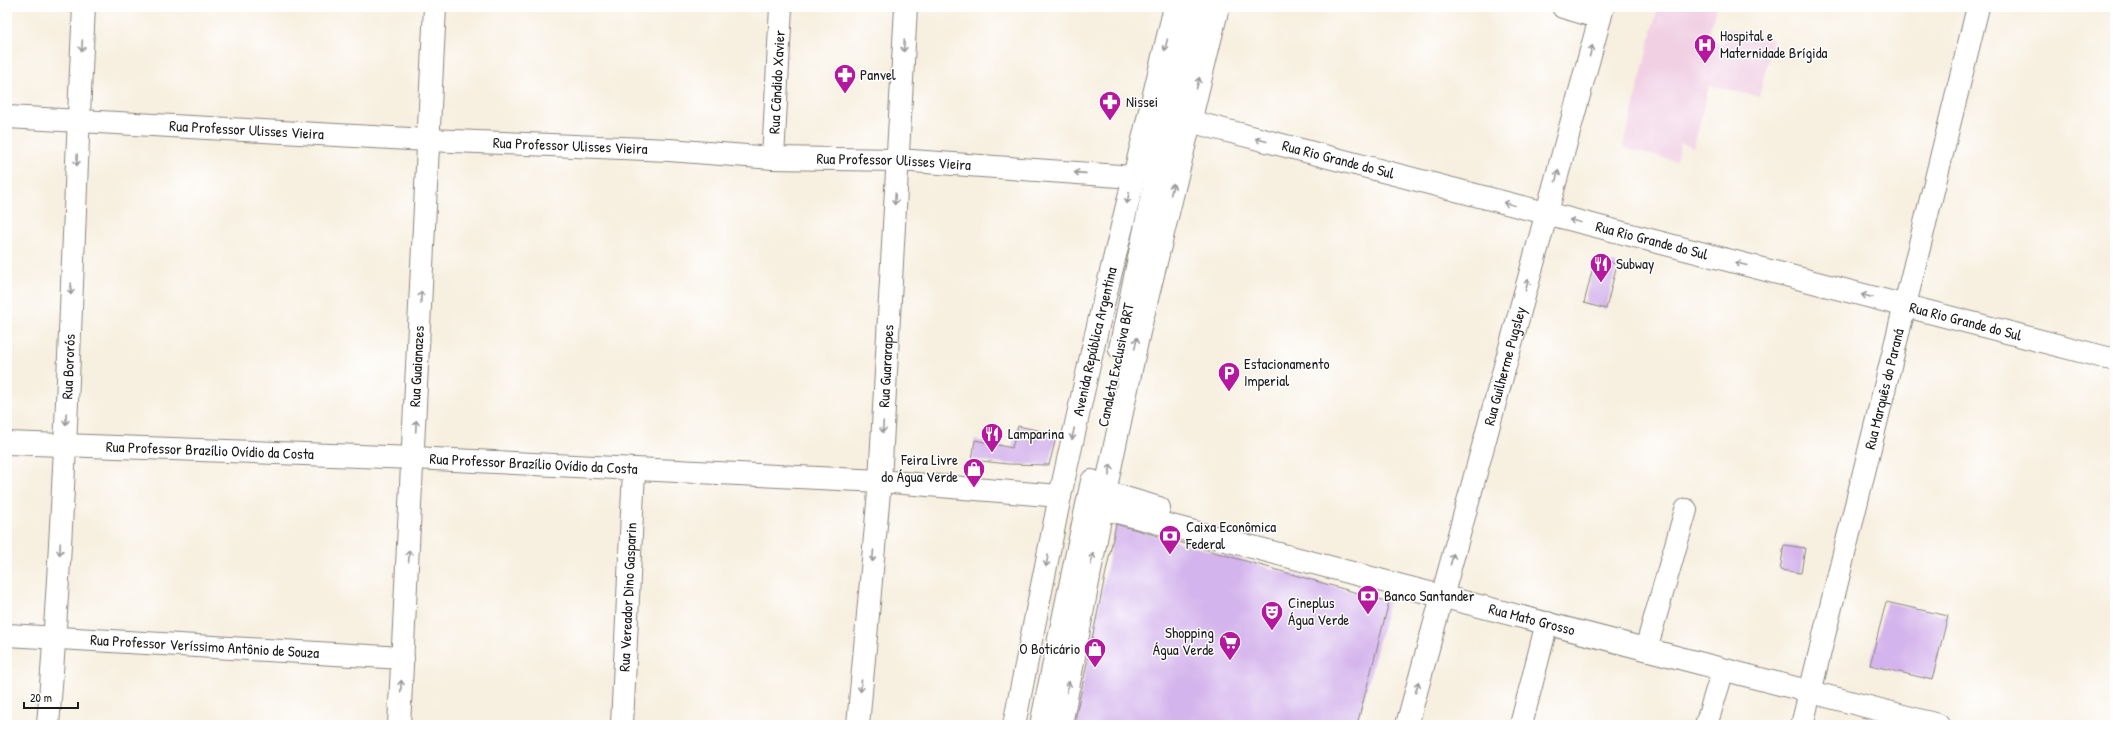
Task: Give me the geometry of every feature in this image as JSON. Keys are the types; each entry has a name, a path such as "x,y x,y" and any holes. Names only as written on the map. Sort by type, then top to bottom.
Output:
{"street":[{"name":"Rua Bororós","path":"48,725 55,636 65,446 84,7"},
{"name":"Rua Guaianazes","path":"399,725 414,458 435,7"},
{"name":"Rua Cândido Xavier","path":"773,158 781,7"},
{"name":"Rua Guararapes","path":"858,725 880,481 906,7"},
{"name":"Avenida República Argentina","path":"1014,725 1060,496 1133,177 1176,7"},
{"name":"Canaleta Exclusiva BRT","path":"1041,725 1162,148 1197,7"},
{"path":"1061,725 1138,332 1218,7"},
{"path":"1564,7 1602,12"},
{"name":"Rua Marquês do Paraná","path":"1802,725 1978,7"},
{"name":"Rua Guilherme Pugsley","path":"1407,725 1602,12"},
{"name":"Rua Professor Ulisses Vieira","path":"7,117 428,140 669,150 773,158 898,160 1133,177"},
{"path":"1133,177 1189,121"},
{"name":"Rua Rio Grande do Sul","path":"1189,121 2115,360"},
{"name":"Rua Professor Brazílio Ovídio da Costa","path":"7,443 414,458 880,481 1060,496"},
{"name":"Rua Vereador Dino Gasparin","path":"622,725 634,470"},
{"path":"1104,500 1245,533 1258,531"},
{"name":"Rua Mato Grosso","path":"1104,500 1442,596 1938,725"},
{"path":"1646,649 1686,510"},
{"path":"1521,725 1547,623"},
{"name":"Rua Professor Veríssimo Antônio de Souza","path":"7,635 55,636 403,658"},
{"path":"1706,725 1723,670"}],"shaded area":[{"name":"Hospital e Maternidade Brígida","path":"1658,7 1716,7 1707,41 1723,45 1727,28 1773,39 1759,97 1709,85 1694,147 1680,143 1676,161 1623,148"}],"building":[{"name":"Subway","path":"1595,259 1617,264 1606,309 1584,303"},
{"path":"1018,426 1057,434 1049,465 1008,464 972,460 975,440 1012,448"},
{"name":"Shopping Água Verde","path":"1116,524 1389,602 1357,725 1220,725 1204,721 1203,725 1074,725"},
{"path":"1784,545 1805,548 1801,573 1780,570"},
{"path":"1886,602 1948,616 1932,680 1870,665"}],"place":[{"name":"Hospital e Maternidade Brígida","path":"1705,64"},
{"name":"Panvel","path":"845,94"},
{"name":"Nissei","path":"1110,122"},
{"name":"Subway","path":"1601,284"},
{"name":"Estacionamento Imperial","path":"1229,392"},
{"name":"Lamparina","path":"992,454"},
{"name":"Feira Livre do Água Verde","path":"974,488"},
{"name":"Caixa Econômica Federal","path":"1170,556"},
{"name":"Banco Santander","path":"1368,616"},
{"name":"Cineplus Água Verde","path":"1272,632"},
{"name":"Shopping Água Verde","path":"1230,662"},
{"name":"O Boticário","path":"1095,668"}]}
